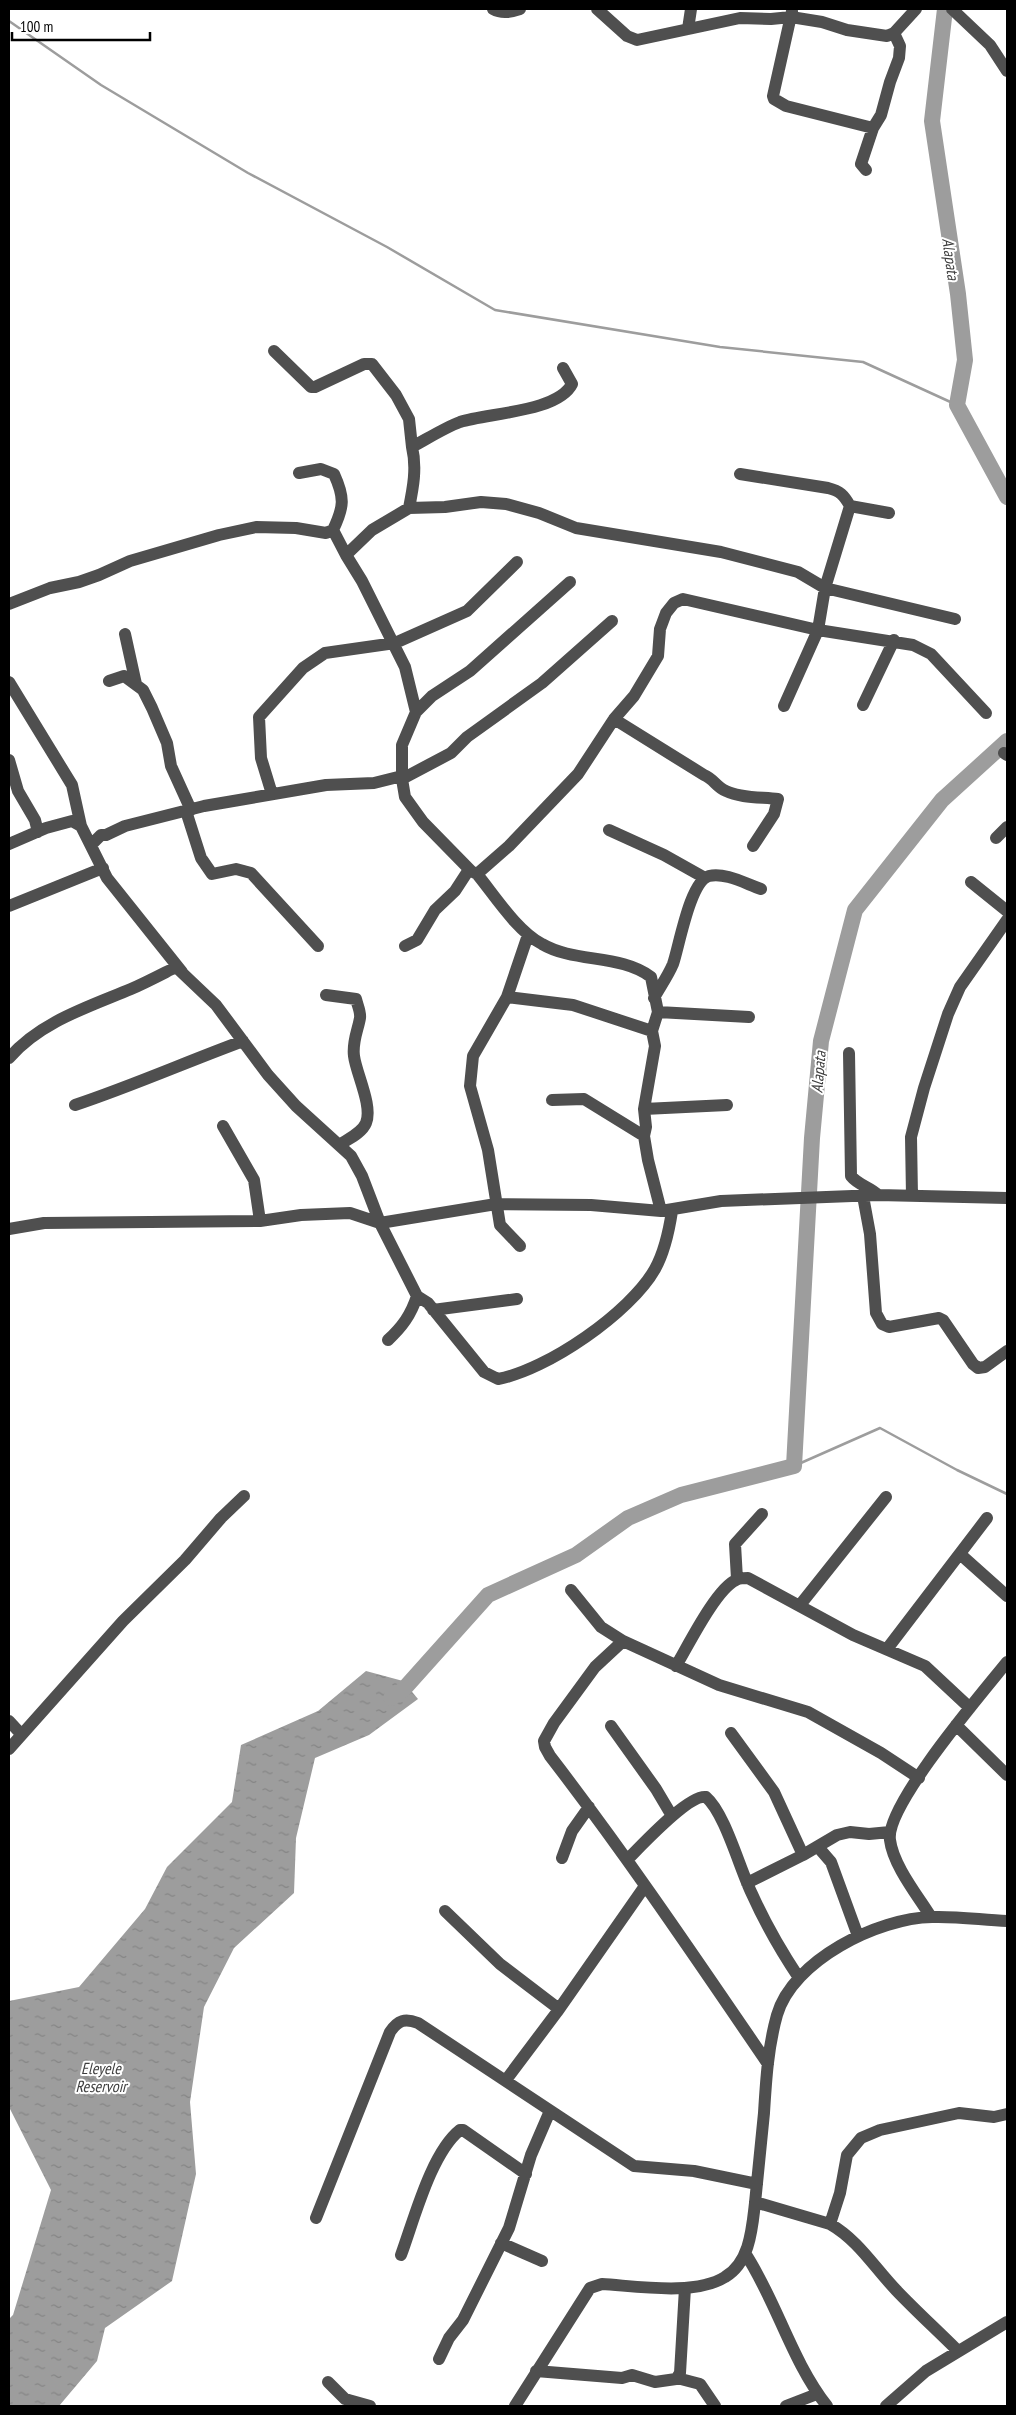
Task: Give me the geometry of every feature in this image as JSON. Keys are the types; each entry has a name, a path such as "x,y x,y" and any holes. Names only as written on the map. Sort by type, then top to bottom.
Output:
{"street":[{"path":"493,9 499,12 512,12 520,9"},
{"path":"596,9 627,36 637,40 740,18 792,13 887,36 894,33 916,9"},
{"path":"688,29 691,9"},
{"path":"952,9 990,45 1007,71"},
{"path":"792,13 773,96 774,100 786,106 873,128"},
{"path":"866,170 861,164 862,156 873,128 882,115 890,82 899,58 900,46 894,33"},
{"path":"274,350 311,386 315,387 364,364 372,364 396,394 409,419 414,457 414,485 409,508"},
{"path":"412,447 460,422 522,409 563,395 572,384 563,368"},
{"path":"9,604 50,588 99,575 130,561 219,535 256,527 296,528 326,533 333,530 343,509 339,485 334,474 321,469 299,473"},
{"path":"740,474 838,490 850,506 889,513"},
{"path":"346,555 372,530 409,508 445,507 481,502 506,504 539,513 576,528 721,552 798,572 826,588 955,619"},
{"path":"784,706 818,630 826,588 850,506"},
{"path":"333,530 395,643 405,667 416,712"},
{"path":"272,794 261,758 259,717 303,668 325,653 395,643 467,611 517,562"},
{"path":"570,582 470,671 432,696 416,712 402,745 402,780 405,797 413,809 474,873 528,935 542,945 645,973 651,977 658,1012 652,1031 655,1046 644,1109 646,1127 644,1136 661,1211"},
{"path":"474,873 509,846 578,774 614,718 634,696 658,656 660,629 666,614 674,603 683,599 818,630 894,640 913,645 931,654 986,713"},
{"path":"402,780 451,753 467,737 542,683 612,621"},
{"path":"125,634 136,684"},
{"path":"863,704 894,640"},
{"path":"109,681 124,676 143,690 167,743 171,766 189,811 201,858 212,874 236,869 250,873 318,946"},
{"path":"9,682 72,785 81,826 107,878 188,980"},
{"path":"614,718 704,775 712,778 720,788 728,793 778,799 774,814 753,846"},
{"path":"9,760 18,791 35,820 38,832"},
{"path":"91,845 101,835 106,835 125,826 204,806 326,785 374,784 398,777 402,780"},
{"path":"9,844 72,821 81,826"},
{"path":"996,838 1007,827"},
{"path":"609,830 680,862 705,878"},
{"path":"9,906 103,868"},
{"path":"405,946 417,940 435,910 455,891 468,871 474,873"},
{"path":"654,998 673,964 681,932 697,888 705,878 720,875 761,889"},
{"path":"971,882 1007,911"},
{"path":"912,1196 911,1137 924,1088 948,1014 960,987 1007,920"},
{"path":"520,1246 500,1225 488,1150 470,1086 473,1056 507,997 528,935"},
{"path":"9,1058 19,1046 68,1015 134,988 176,967 216,1005 268,1074 296,1106 351,1156 362,1176 380,1223 417,1296 428,1303 484,1372 498,1379 542,1364 577,1343 630,1301 655,1270 664,1249 672,1211 591,1205 496,1204 380,1223 350,1213 301,1215 260,1221 44,1223 9,1229"},
{"path":"326,995 356,999 360,1017 355,1031 353,1055 362,1084 368,1115 366,1124 361,1130 339,1145"},
{"path":"507,997 573,1005 652,1031"},
{"path":"658,1012 749,1017"},
{"path":"75,1105 138,1084 174,1067 243,1041"},
{"path":"850,1053 851,1176 855,1181 871,1188 878,1195"},
{"path":"552,1100 584,1099 644,1136"},
{"path":"644,1109 726,1105"},
{"path":"224,1126 254,1180 260,1221"},
{"path":"661,1211 721,1200 878,1195 1007,1198"},
{"path":"863,1196 870,1234 876,1313 882,1324 890,1327 939,1318 978,1368 985,1367 1007,1351"},
{"path":"388,1340 404,1325 417,1296"},
{"path":"434,1310 517,1299"},
{"path":"9,1749 123,1621 185,1560 221,1518 244,1496"},
{"path":"800,1605 886,1497"},
{"path":"737,1579 735,1544 762,1514"},
{"path":"887,1649 987,1518"},
{"path":"960,1554 1007,1596"},
{"path":"676,1666 726,1587 737,1579 748,1578 759,1582 853,1635 925,1666 970,1708"},
{"path":"571,1590 601,1627 623,1641 719,1686 808,1712 881,1753 919,1778"},
{"path":"623,1641 595,1667 554,1723 544,1742 544,1747 628,1859 768,2064"},
{"path":"931,1917 892,1853 890,1832 892,1820 956,1725 1007,1662"},
{"path":"9,1721 21,1734"},
{"path":"956,1725 1007,1775"},
{"path":"611,1726 656,1789 672,1816"},
{"path":"731,1733 774,1792 803,1855"},
{"path":"628,1859 672,1816 697,1798 703,1796 710,1800 728,1836 747,1883 781,1950 799,1978"},
{"path":"562,1858 572,1831 590,1807"},
{"path":"747,1883 838,1835 850,1832 869,1834 890,1832"},
{"path":"818,1847 832,1862 858,1936"},
{"path":"506,2080 559,2009 645,1886"},
{"path":"445,1910 500,1964 559,2009"},
{"path":"516,2406 584,2296 596,2285 685,2288 724,2278 735,2270 745,2253 753,2224 768,2064 777,2015 785,1997 799,1978 824,1957 858,1936 881,1927 931,1917 1007,1921"},
{"path":"316,2218 365,2091 396,2024 402,2020 418,2023 550,2111 599,2141 634,2166 694,2171 757,2184"},
{"path":"439,2359 450,2338 463,2320 501,2243 515,2211 536,2140 550,2111"},
{"path":"830,2224 840,2193 847,2156 861,2138 880,2130 959,2113 994,2117 1007,2114"},
{"path":"401,2255 429,2177 443,2152 460,2130 463,2130 526,2174"},
{"path":"755,2202 830,2224 858,2246 896,2290 957,2350"},
{"path":"501,2243 542,2260"},
{"path":"745,2253 760,2276 805,2374 827,2406"},
{"path":"677,2378 680,2373 685,2288"},
{"path":"886,2406 926,2371 957,2350 1007,2322"},
{"path":"536,2371 622,2378 632,2375 655,2382 677,2378 700,2384 715,2406"},
{"path":"328,2382 345,2400 370,2406"},
{"path":"786,2406 817,2394"}],"water":[{"name":"Eleyele Reservoir","path":"366,1671 403,1681 418,1699 369,1735 315,1758 296,1838 294,1893 234,1948 204,2007 190,2102 196,2174 172,2281 105,2328 97,2361 59,2406 9,2406 9,2319 13,2315 51,2190 9,2107 9,2001 79,1987 145,1909 167,1867 232,1802 241,1745 318,1711"}],"waterway":[{"name":"Alapata","path":"945,9 932,121 958,294 965,360 957,405 1007,497"},
{"path":"9,21 101,85 248,173 387,247 495,310 720,347 863,362 957,405"},
{"name":"Alapata","path":"391,1698 403,1690 488,1595 576,1555 628,1518 681,1495 794,1466 812,1138 821,1041 855,910 942,800 1007,741"},
{"path":"794,1466 880,1428 957,1470 1007,1494"}]}
